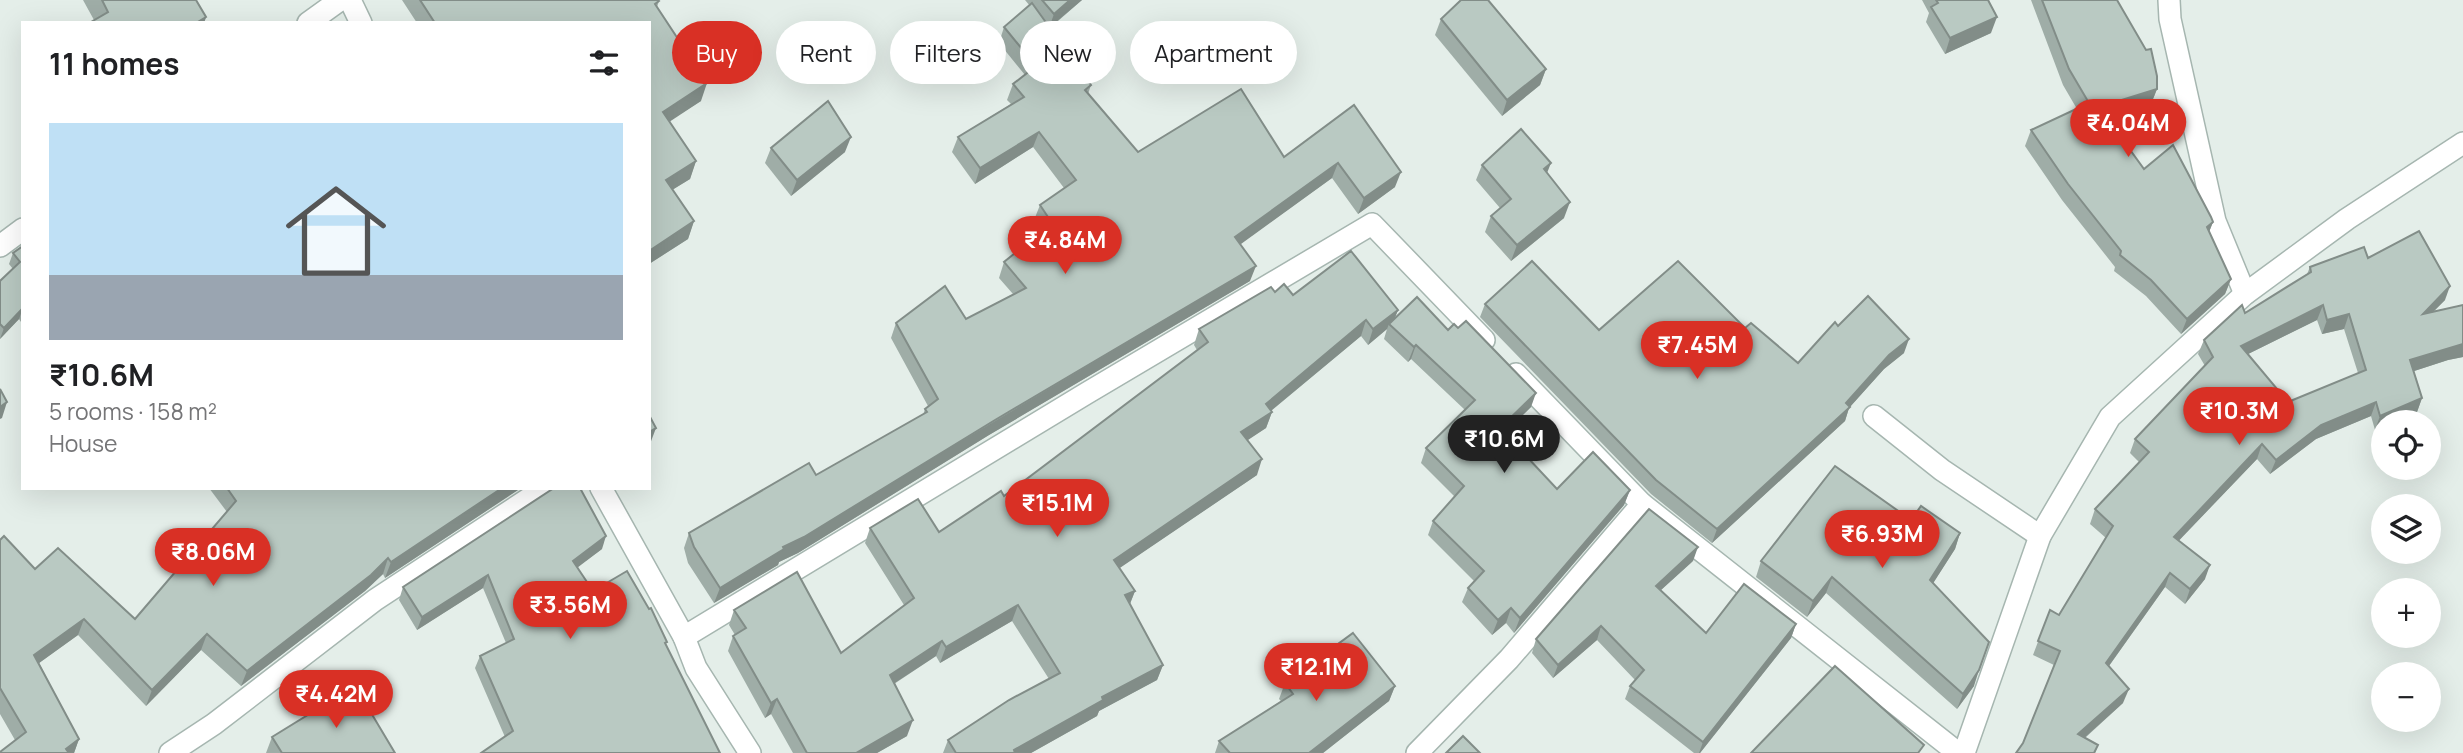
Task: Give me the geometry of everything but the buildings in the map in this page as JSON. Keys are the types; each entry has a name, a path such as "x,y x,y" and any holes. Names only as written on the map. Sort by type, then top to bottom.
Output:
{"street":[{"path":"311,21 340,0"},
{"path":"349,0 360,21"},
{"path":"2169,0 2170,19 2215,221 2245,294"},
{"path":"1964,753 2039,536 2110,417 2245,294 2347,219 2463,143"},
{"path":"684,637 1372,224 1642,504 1958,753"},
{"path":"0,246 21,230"},
{"path":"1874,416 1941,470 2039,536"},
{"path":"170,753 214,724 375,600 542,490"},
{"path":"602,490 684,637 696,667 750,753"},
{"path":"1417,753 1509,659 1642,504"}]}
